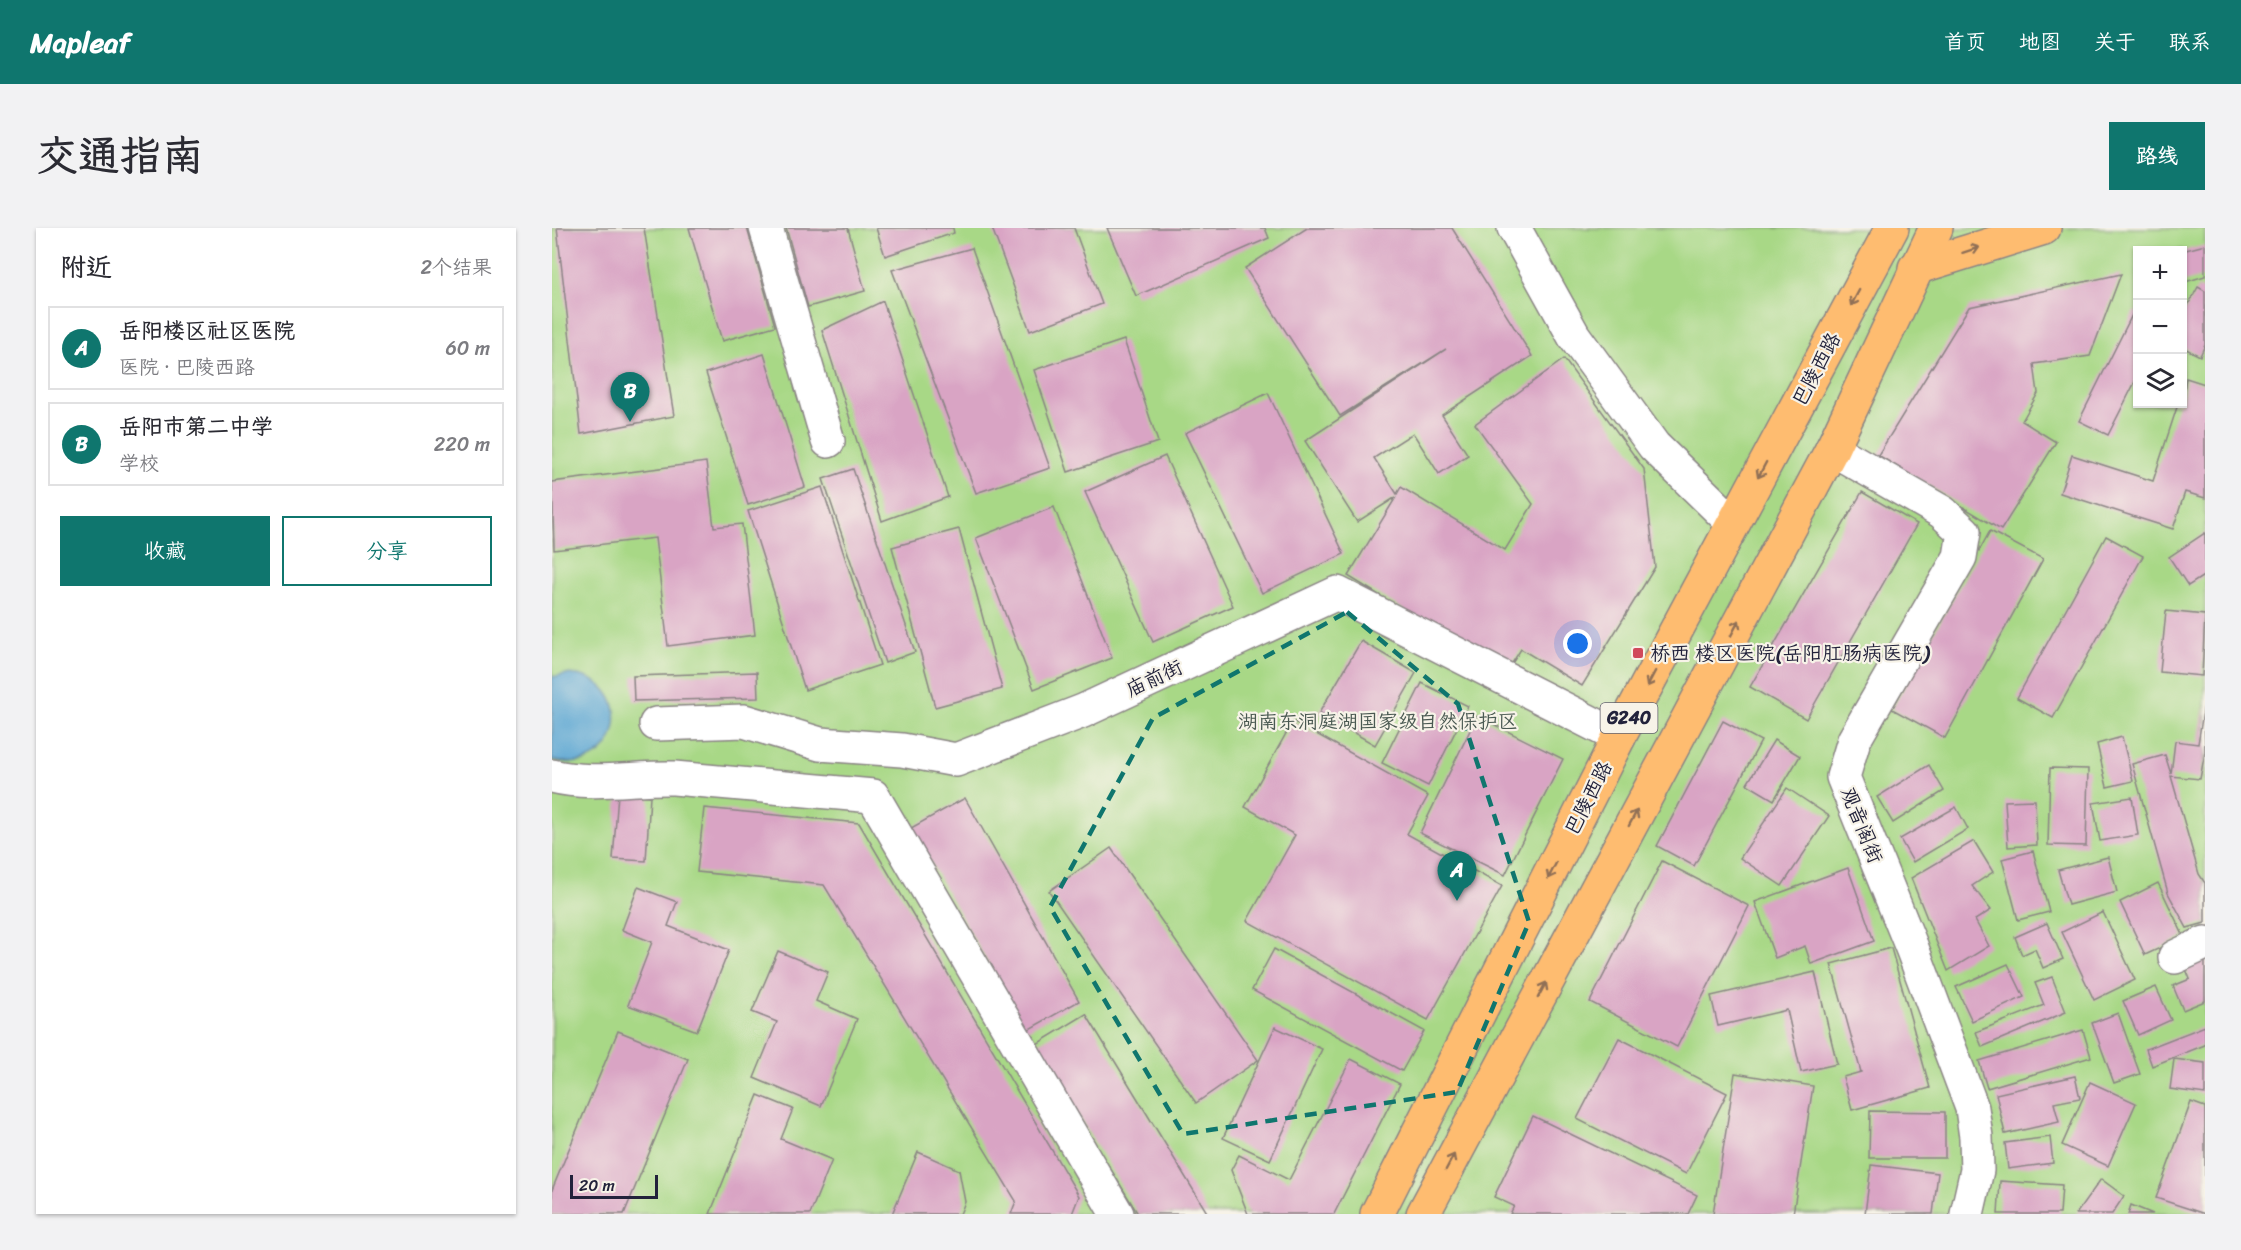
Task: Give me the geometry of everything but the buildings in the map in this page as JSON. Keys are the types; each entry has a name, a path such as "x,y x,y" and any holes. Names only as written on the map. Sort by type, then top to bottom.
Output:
{"main road":[{"path":"1875,261 1883,228"},
{"name":"巴陵西路","path":"1377,1214 1619,737 1892,228"},
{"name":"G240","path":"1423,1214 1832,449 1915,268 1936,228"},
{"path":"1915,268 2044,228"}],"street":[{"path":"766,228 828,441"},
{"path":"1514,228 1575,336 1654,446 1733,524"},
{"name":"观音阁街","path":"1832,449 1941,512 1964,532 1960,557 1854,740 1843,777 1912,948 1972,1108 1977,1170 1966,1214"},
{"name":"庙前街","path":"656,724 744,721 820,744 902,750 956,760 1083,711 1337,593 1619,737"},
{"path":"552,776 629,781 648,777 674,778 873,796 1116,1214"},
{"path":"2175,957 2205,943"}],"highlighted area":[{"path":"1347,612 1458,704 1529,922 1457,1092 1183,1134 1050,907 1153,718"}],"green space":[{"name":"湖南东洞庭湖国家级自然保护区","path":"552,228 2205,228 2205,1214 552,1214"}],"water":[{"path":"566,674 590,679 606,691 614,708 615,726 609,743 596,756 577,762 552,760 552,677"}],"place":[{"name":"岳阳市第二中学","path":"630,422"},
{"name":"桥西 楼区医院(岳阳肛肠病医院)","path":"1638,653"},
{"name":"岳阳楼区社区医院","path":"1457,901"}]}
